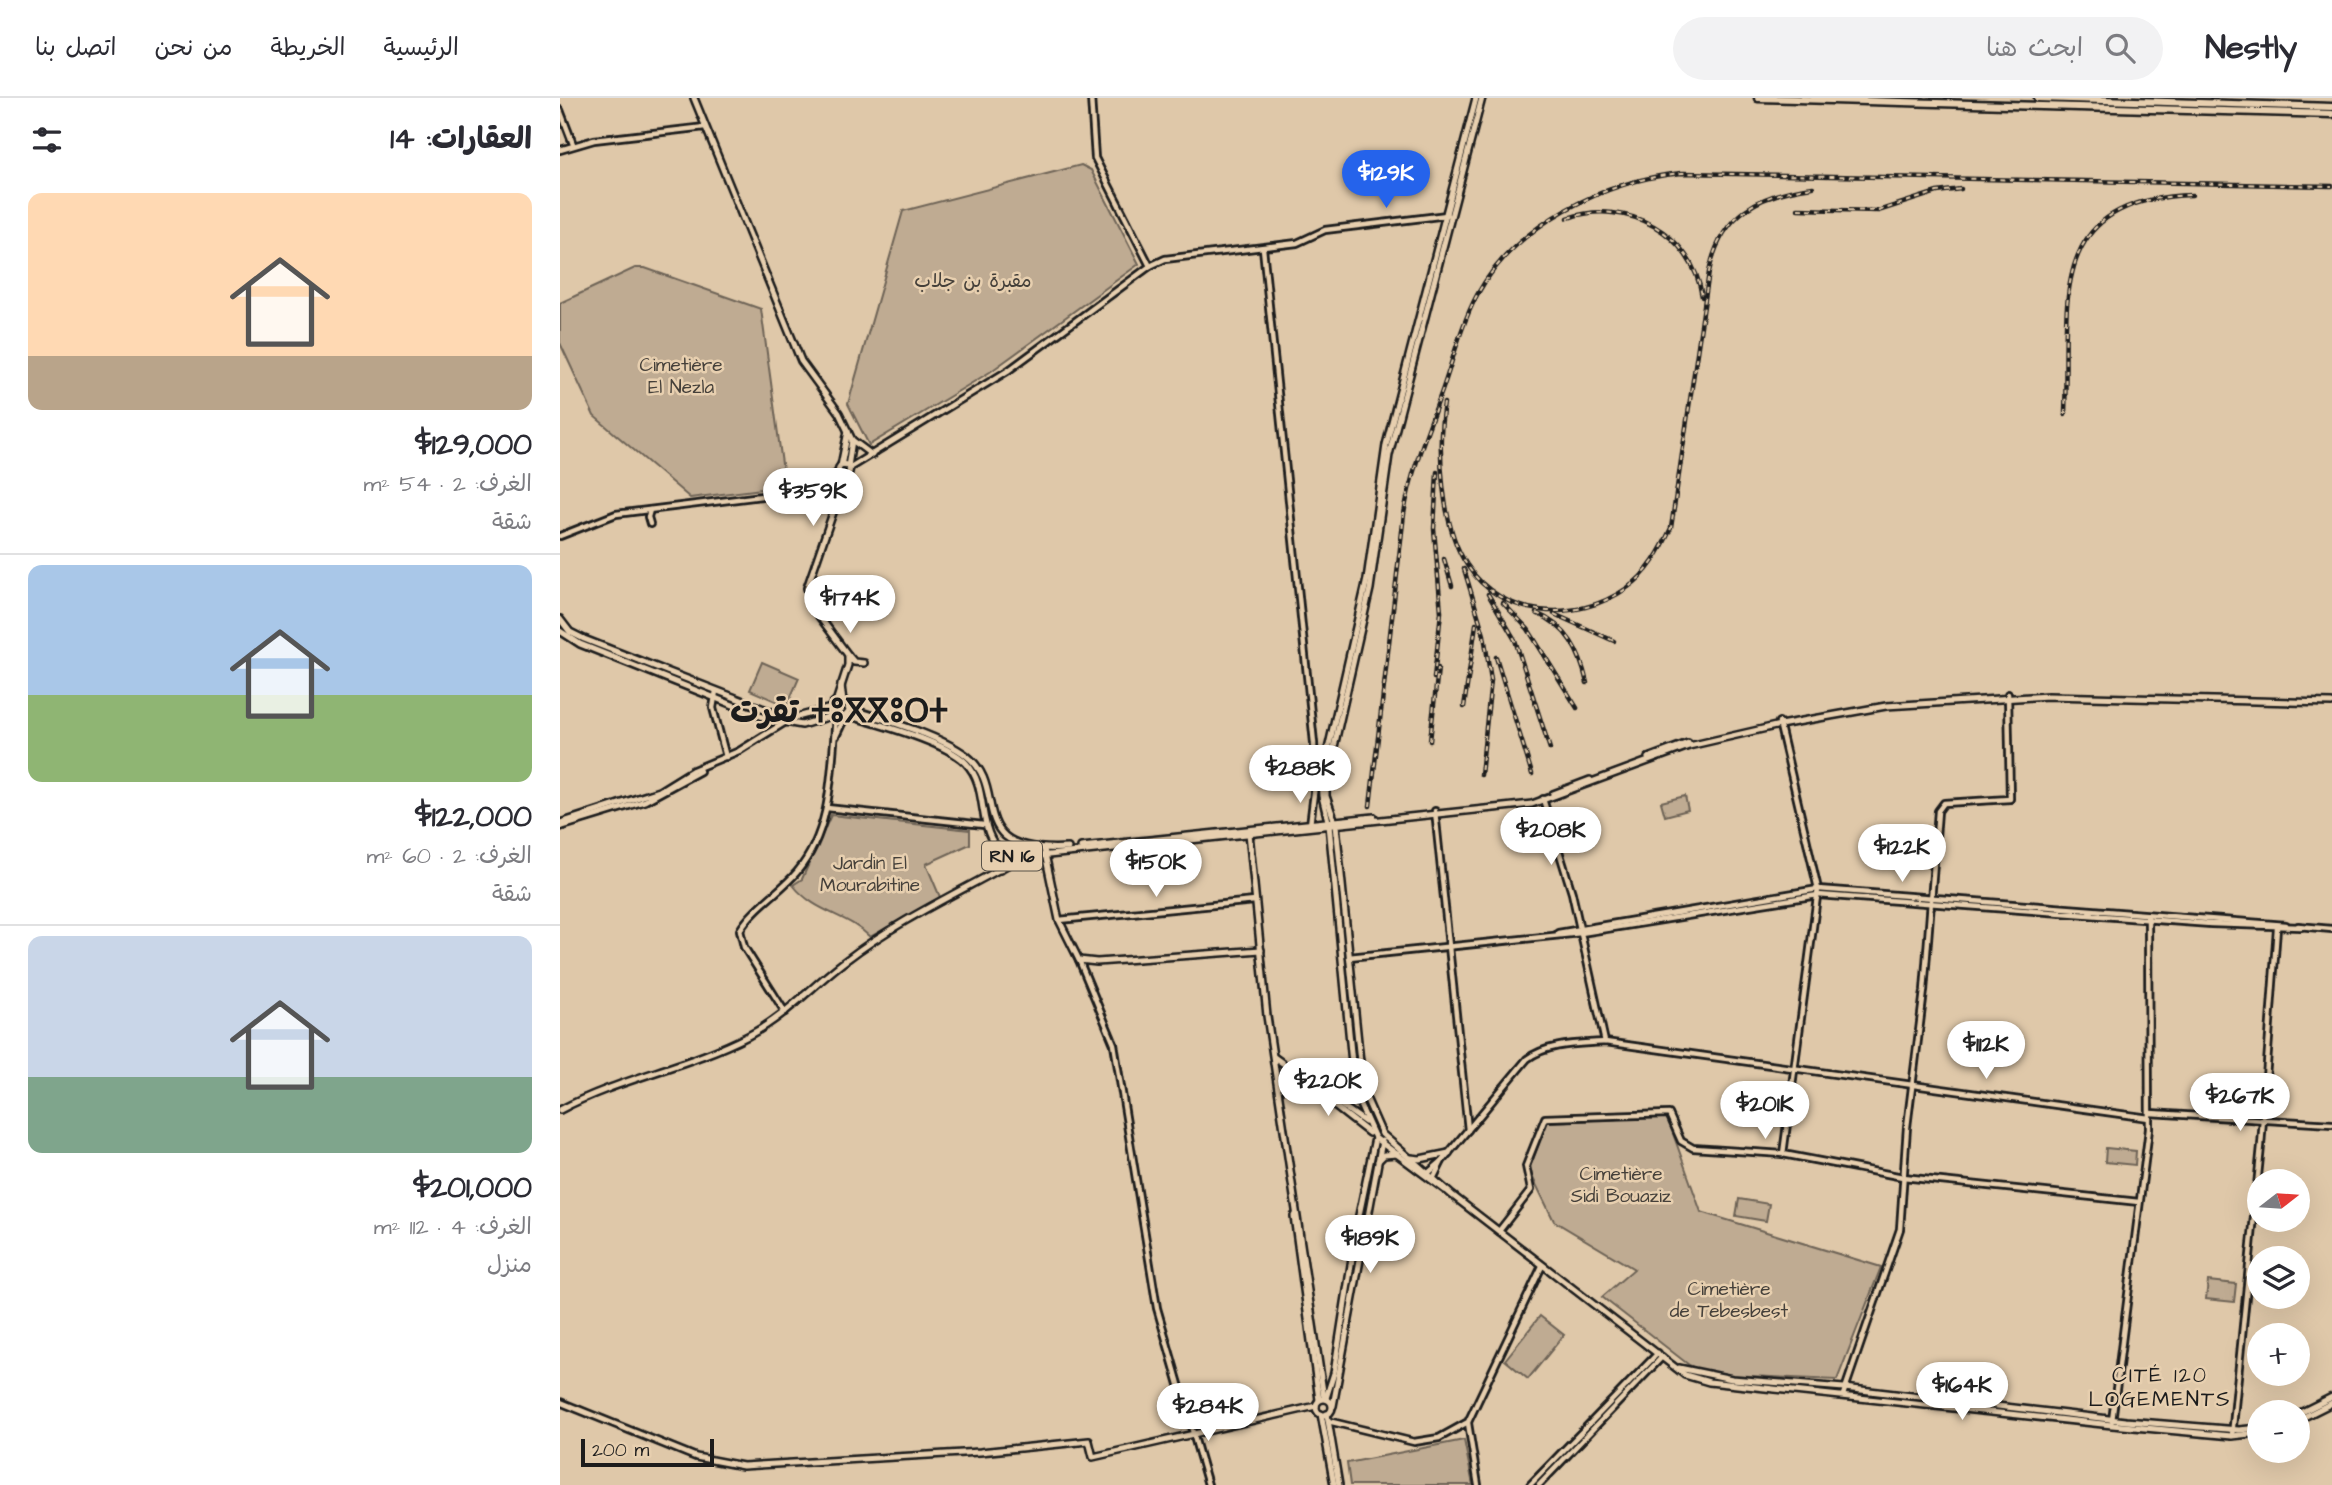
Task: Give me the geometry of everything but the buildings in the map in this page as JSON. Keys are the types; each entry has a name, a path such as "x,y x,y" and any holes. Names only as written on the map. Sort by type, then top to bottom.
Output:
{"highway":[{"path":"1758,98 1918,100 2332,114"},
{"path":"2038,98 2332,107"}],"main road":[{"path":"694,98 801,361 852,440 872,455"},
{"path":"1474,118 1476,98"},
{"path":"1336,1485 1326,1417 1333,1406 1376,1163 1378,1136 1363,1091 1349,957 1325,782 1370,589 1389,455 1448,215 1474,118 1482,98"},
{"path":"840,469 848,432"},
{"path":"852,440 849,467 807,588 813,608 848,655 854,662 864,663"},
{"path":"840,469 849,467"},
{"path":"840,469 846,475"},
{"path":"822,483 839,497"},
{"path":"560,619 577,636 784,723 802,725 846,713 840,702 848,655"},
{"path":"560,631 580,644 715,695 791,717 831,708 840,702"},
{"path":"1321,1401 1322,1384 1274,1057 1249,833 1543,800 1677,746 1779,723 1892,703 2008,695 2143,693 2332,701"},
{"path":"831,708 835,716"},
{"name":"RN 16","path":"846,713 936,746 963,760 976,779 984,825 993,845 1020,858 1045,852 1249,833"},
{"name":"RN 16","path":"846,713 903,727 967,755 980,774 996,825 1013,840 1045,852"},
{"path":"1332,823 1355,1094 1366,1122"},
{"path":"993,845 1000,870"},
{"path":"1045,852 1059,920 1079,960 1097,962 1261,950"},
{"path":"560,1110 595,1091 747,1037 785,1012 846,960 1020,858"},
{"path":"1274,1057 1410,1158 1542,1266 1677,1367 1732,1379 2112,1422 2233,1433 2247,1431"},
{"path":"1302,1078 1366,1122 1397,1154 1427,1174"},
{"path":"1339,1103 1349,1101 1355,1094"},
{"path":"1321,1401 1332,1383 1358,1220 1378,1136"},
{"path":"1287,1143 1321,1401 1329,1428 1336,1485"},
{"path":"1410,1158 1420,1159 1449,1153"},
{"path":"1376,1163 1384,1155 1397,1154"},
{"path":"1322,1384 1332,1383"},
{"path":"2310,1408 2332,1397"},
{"path":"560,1402 696,1457 743,1466 979,1452 1089,1441 1093,1457 1321,1401 1333,1406"},
{"path":"2310,1414 2332,1403"}],"street":[{"path":"1091,98 1095,158 1150,266"},
{"path":"560,110 573,144"},
{"path":"560,149 573,144 704,124"},
{"path":"849,467 1009,370 1150,266 1184,254 1263,248 1302,242 1325,230 1448,215"},
{"path":"1263,248 1314,743 1315,785 1309,826"},
{"path":"560,536 609,516 795,493 822,483 840,469"},
{"path":"650,510 650,524"},
{"path":"715,695 713,708 726,757"},
{"path":"1843,1391 1898,1234 1924,991 1929,901 1939,807 1944,803 2010,799 2008,695"},
{"path":"835,736 846,713"},
{"path":"785,1012 744,947 740,930 802,866 818,838 827,808 835,716"},
{"path":"560,825 646,796 726,757 784,723"},
{"path":"1779,723 1818,892 1783,1154"},
{"path":"1543,800 1572,893 1605,1042"},
{"path":"827,808 984,825"},
{"path":"1435,812 1468,1132"},
{"path":"1349,957 1580,932 1818,892 2148,918 2332,929"},
{"path":"1059,920 1255,901"},
{"path":"2112,1422 2149,1115 2148,918"},
{"path":"2233,1433 2263,1122 2277,925"},
{"path":"1079,960 1114,1044 1153,1292 1208,1485"},
{"path":"1427,1174 1468,1132 1532,1055 1553,1047 1605,1042 2149,1115 2332,1124"},
{"path":"1499,1231 1531,1190 1526,1166 1545,1118 1669,1114 1679,1138 1693,1148 1783,1154 1903,1177 2139,1202"},
{"path":"1433,1179 1442,1161"},
{"path":"1478,1485 1468,1422 1542,1266"},
{"path":"1530,1485 1660,1355"},
{"path":"1539,1485 1660,1355"},
{"path":"1326,1417 1345,1426 1414,1442 1439,1438 1468,1422"},
{"path":"1329,1428 1345,1426"}],"green space":[{"name":"مقبرة بن جلاب","path":"1081,165 1091,170 1139,264 990,372 869,445 848,404 903,211"},
{"name":"Cimetière El Nezla","path":"635,268 645,268 761,309 785,486 690,498 594,416 560,343 560,303"},
{"path":"762,662 799,678 787,706 750,690"},
{"path":"1685,796 1688,810 1665,816 1661,802"},
{"name":"Jardin El Mourabitine","path":"831,815 970,830 970,844 926,864 940,897 870,937 851,923 811,902 793,885 802,879"},
{"name":"Cimetière de Tebesbest","path":"1667,1117 1701,1212 1881,1267 1837,1380 1707,1374 1689,1365 1602,1297 1634,1269 1554,1221 1529,1170 1547,1122"},
{"path":"2106,1148 2136,1151 2135,1165 2105,1162"},
{"path":"1739,1199 1769,1204 1766,1221 1736,1216"},
{"path":"2208,1281 2236,1284 2234,1302 2206,1299"},
{"path":"1540,1316 1564,1335 1528,1379 1505,1360"},
{"path":"1464,1440 1473,1485 1350,1485 1347,1463"}],"railway":[{"path":"1370,806 1404,514 1415,467 1471,306 1494,270 1514,247 1538,227 1593,196 1653,177 1682,173 2332,186"},
{"path":"1444,403 1441,464 1446,509 1458,549 1467,565 1482,583 1520,606 1563,611 1607,600 1635,582 1648,569 1671,528 1709,272 1723,235 1733,221 1760,201 1813,187"},
{"path":"1798,209 1878,211 1937,192 1961,189"},
{"path":"2065,414 2068,297 2074,264 2088,237 2110,216 2144,201 2192,195"},
{"path":"1568,218 1590,213 1613,213 1634,217 1654,226 1686,255 1696,274 1702,297"},
{"path":"1434,678 1441,612 1434,529 1437,472"},
{"path":"1444,559 1452,586"},
{"path":"1464,569 1484,635 1491,680 1481,775"},
{"path":"1488,594 1515,640 1550,749"},
{"path":"1503,603 1528,629 1577,708"},
{"path":"1536,613 1556,625 1571,641 1581,661 1587,683"},
{"path":"1554,614 1614,641"},
{"path":"1464,707 1476,624"},
{"path":"1496,657 1532,774"},
{"path":"1430,741 1438,668"}],"district":[{"name":"تقرت ⵜⵓⴳⴳⵓⵔⵜ","path":"839,710"},
{"name":"CITÉ 120 LOGEMENTS","path":"2160,1387"}],"park label":[{"name":"Cimetière Sidi Bouaziz","path":"1621,1184"}]}
